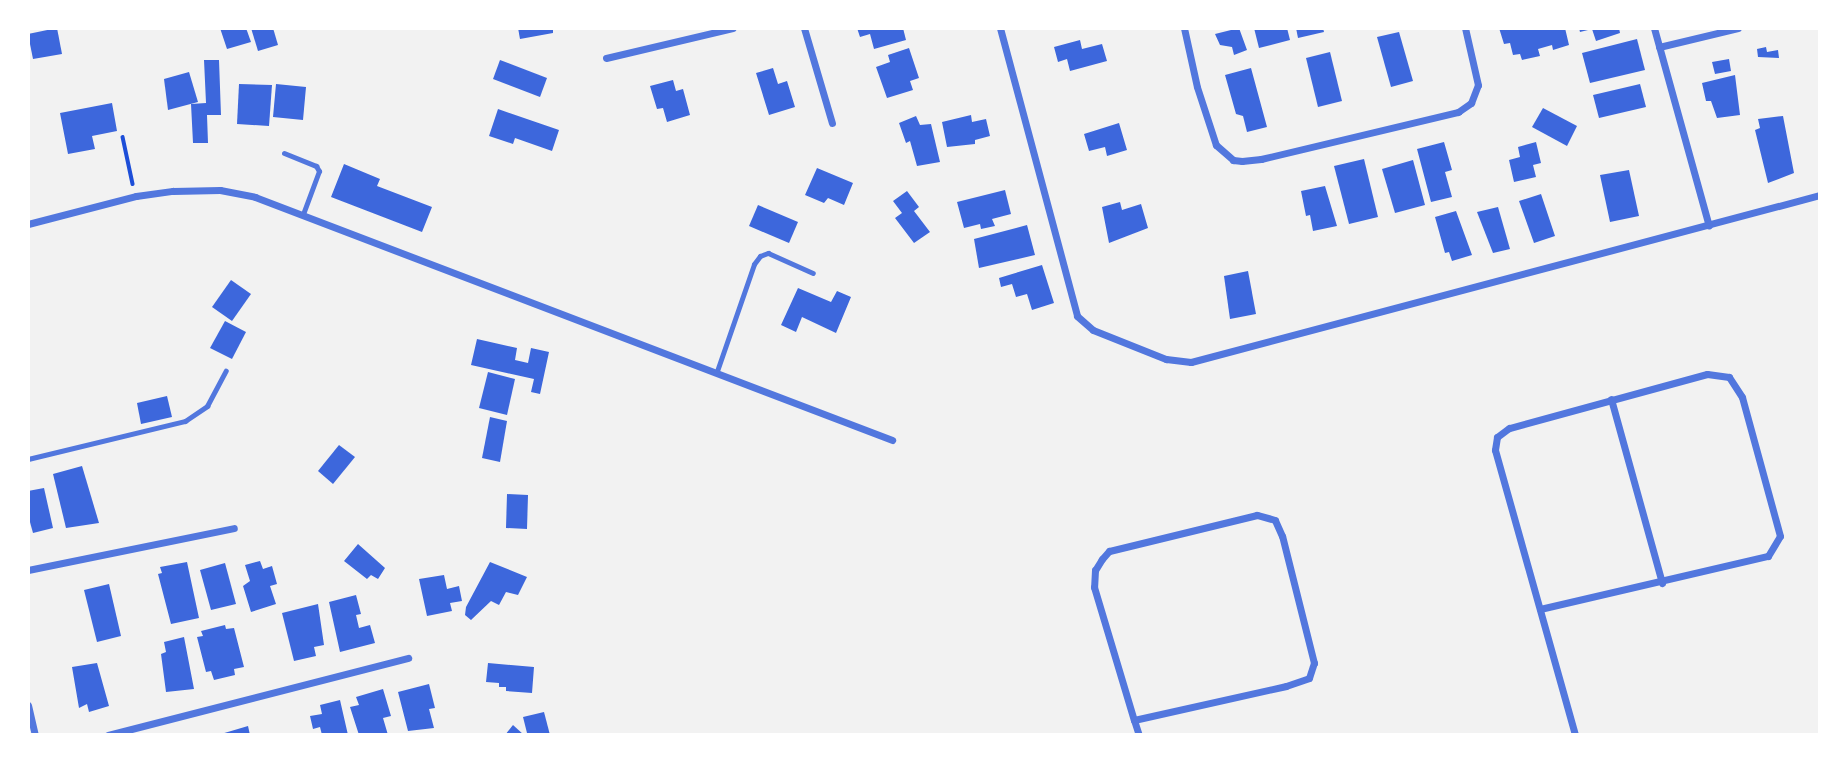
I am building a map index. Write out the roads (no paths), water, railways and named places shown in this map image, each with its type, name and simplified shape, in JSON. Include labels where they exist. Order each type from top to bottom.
[{"type":"street","points":[[606,58],[733,28]]},
{"type":"street","points":[[804,28],[832,123]]},
{"type":"street","points":[[1000,28],[1077,316],[1093,330],[1166,359],[1191,362],[1820,195]]},
{"type":"street","points":[[1184,28],[1197,87],[1216,145],[1233,160],[1242,161],[1261,159],[1458,112],[1471,103],[1478,85],[1465,28]]},
{"type":"street","points":[[1654,28],[1709,226]]},
{"type":"street","points":[[1659,47],[1738,28]]},
{"type":"street","points":[[28,223],[136,196],[220,190],[255,197],[892,440]]},
{"type":"street","points":[[1540,609],[1662,583],[1768,556],[1780,536],[1742,397],[1729,377],[1707,374],[1508,428],[1497,437],[1495,450],[1575,735]]},
{"type":"street","points":[[1611,399],[1662,583]]},
{"type":"street","points":[[1134,720],[1286,686],[1309,678],[1314,663],[1282,536],[1275,520],[1257,515],[1109,551],[1101,559],[1095,570],[1094,587],[1134,720],[1139,735]]},
{"type":"street","points":[[28,570],[234,527]]},
{"type":"street","points":[[108,735],[408,658]]},
{"type":"street","points":[[28,705],[35,735]]},
{"type":"lane","points":[[284,153],[316,166],[319,171],[303,214]]},
{"type":"lane","points":[[717,371],[754,264],[760,256],[768,253],[813,273]]},
{"type":"lane","points":[[28,459],[185,421],[207,406],[226,370]]}]
